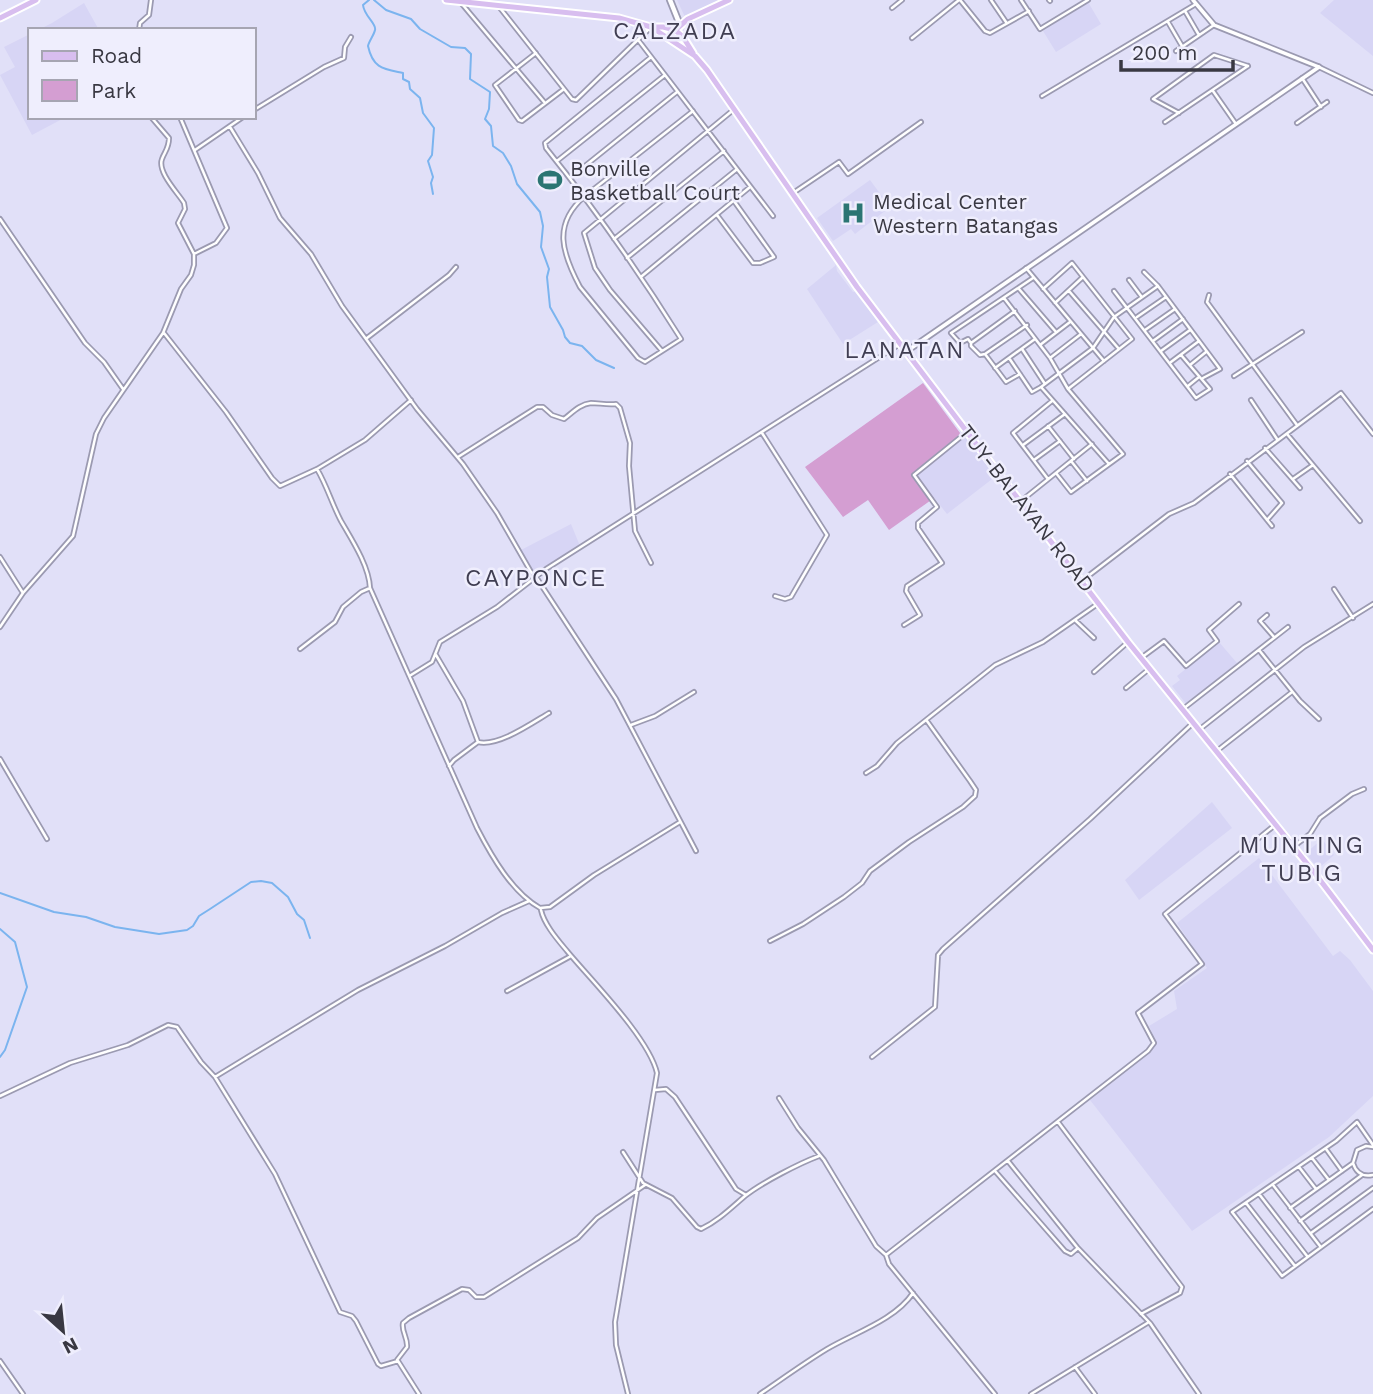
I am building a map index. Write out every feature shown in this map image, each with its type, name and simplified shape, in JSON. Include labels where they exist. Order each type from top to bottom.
[{"type":"main road","points":[[446,0],[619,18],[675,30]]},
{"type":"main road","points":[[670,0],[680,25]]},
{"type":"main road","points":[[670,37],[680,25],[729,0]]},
{"type":"main road","points":[[0,18],[32,1]]},
{"type":"main road","name":"TUY-BALAYAN ROAD","points":[[651,27],[670,37],[695,56]]},
{"type":"main road","name":"TUY-BALAYAN ROAD","points":[[675,30],[687,42],[857,287],[900,344],[1149,669],[1373,950]]},
{"type":"street","points":[[139,28],[139,23],[149,15],[151,0]]},
{"type":"street","points":[[892,8],[902,0]]},
{"type":"street","points":[[912,38],[960,0],[985,31],[990,33],[1029,11]]},
{"type":"street","points":[[991,0],[1006,22]]},
{"type":"street","points":[[1021,0],[1040,29],[1088,0]]},
{"type":"street","points":[[460,1],[545,103]]},
{"type":"street","points":[[1042,96],[1185,11],[1194,2],[1214,25],[1319,67],[1373,93]]},
{"type":"street","points":[[498,5],[576,100],[651,27]]},
{"type":"street","points":[[1185,11],[1199,35]]},
{"type":"street","points":[[1167,21],[1182,46]]},
{"type":"street","points":[[1176,51],[1214,25]]},
{"type":"street","points":[[256,109],[324,67],[344,58],[345,47],[351,37]]},
{"type":"street","points":[[638,40],[773,216]]},
{"type":"street","points":[[536,53],[495,85],[519,120],[522,121],[565,88]]},
{"type":"street","points":[[1165,122],[1179,113],[1213,91],[1248,66],[1214,55],[1153,99],[1179,113]]},
{"type":"street","points":[[651,57],[545,143],[546,148],[585,196],[601,217],[642,276],[681,339],[645,362],[638,358],[592,304],[573,273],[562,229],[572,207],[585,196],[693,111]]},
{"type":"street","points":[[907,351],[1319,67]]},
{"type":"street","points":[[556,161],[665,75]]},
{"type":"street","points":[[1302,78],[1321,107]]},
{"type":"street","points":[[1213,91],[1236,124]]},
{"type":"street","points":[[570,178],[678,92]]},
{"type":"street","points":[[1297,122],[1327,102]]},
{"type":"street","points":[[662,351],[610,290],[595,268],[584,233],[733,110]]},
{"type":"street","points":[[0,626],[23,593],[73,536],[92,443],[104,418],[163,332],[181,289],[191,275],[194,254],[178,223],[185,209],[184,203],[162,169],[161,161],[168,150],[169,138],[153,119]]},
{"type":"street","points":[[181,119],[226,228],[216,243],[194,254]]},
{"type":"street","points":[[195,150],[240,119]]},
{"type":"street","points":[[793,192],[839,162],[848,174],[921,122]]},
{"type":"street","points":[[230,127],[258,173],[279,218],[311,254],[342,306],[411,400],[458,457],[497,513],[531,572],[616,699],[696,851]]},
{"type":"street","points":[[614,239],[723,151]]},
{"type":"street","points":[[627,258],[737,169]]},
{"type":"street","points":[[642,276],[751,187]]},
{"type":"street","points":[[717,215],[753,263],[774,257],[734,201]]},
{"type":"street","points":[[0,219],[85,343],[104,362],[124,390]]},
{"type":"street","points":[[1043,289],[1072,263],[1132,339],[1068,389]]},
{"type":"street","points":[[367,338],[456,267]]},
{"type":"street","points":[[1026,268],[1104,361]]},
{"type":"street","points":[[1144,272],[1158,286],[1220,369],[1188,386]]},
{"type":"street","points":[[1055,303],[1083,277]]},
{"type":"street","points":[[1027,325],[981,355],[968,339],[957,342],[951,333],[1033,278]]},
{"type":"street","points":[[1129,280],[1141,296]]},
{"type":"street","points":[[1009,358],[1032,392],[1093,348],[1114,317],[1158,286]]},
{"type":"street","points":[[1018,289],[1056,332]]},
{"type":"street","points":[[1069,291],[1119,349]]},
{"type":"street","points":[[1114,291],[1196,398],[1210,388],[1181,355]]},
{"type":"street","points":[[1209,295],[1207,302],[1298,426]]},
{"type":"street","points":[[1136,318],[1166,297]]},
{"type":"street","points":[[1004,298],[1027,325],[1068,389],[1123,454],[1071,492],[1056,472]]},
{"type":"street","points":[[1145,330],[1175,309]]},
{"type":"street","points":[[971,343],[1015,311]]},
{"type":"street","points":[[1153,341],[1183,319]]},
{"type":"street","points":[[1040,345],[1070,322]]},
{"type":"street","points":[[1161,351],[1189,330]]},
{"type":"street","points":[[163,332],[226,412],[276,483],[283,486],[317,469],[372,435],[411,400]]},
{"type":"street","points":[[1234,376],[1302,332]]},
{"type":"street","points":[[1050,358],[1081,334]]},
{"type":"street","points":[[995,368],[1035,340]]},
{"type":"street","points":[[1170,363],[1199,341]]},
{"type":"street","points":[[410,676],[426,667],[436,655],[440,642],[497,607],[536,577],[900,344]]},
{"type":"street","points":[[1022,349],[1053,400],[1109,464]]},
{"type":"street","points":[[1189,365],[1206,352]]},
{"type":"street","points":[[985,354],[1006,382],[1020,374]]},
{"type":"street","points":[[1083,580],[1169,514],[1194,503],[1342,393],[1373,434]]},
{"type":"street","points":[[1048,479],[1013,433],[1053,400]]},
{"type":"street","points":[[1251,400],[1278,439]]},
{"type":"street","points":[[458,457],[537,407],[543,407],[552,415],[565,419],[574,410],[591,403],[606,406],[616,404],[620,408],[631,443],[629,466],[635,531],[651,563]]},
{"type":"street","points":[[1022,445],[1065,414]]},
{"type":"street","points":[[1048,426],[1087,481]]},
{"type":"street","points":[[904,625],[920,615],[906,592],[907,586],[942,564],[918,528],[918,523],[937,507],[914,475],[967,432]]},
{"type":"street","points":[[762,433],[827,535],[791,597],[785,599],[775,596]]},
{"type":"street","points":[[1286,434],[1360,521]]},
{"type":"street","points":[[1034,460],[1060,441]]},
{"type":"street","points":[[1021,501],[1092,444]]},
{"type":"street","points":[[1265,448],[1300,488]]},
{"type":"street","points":[[1247,461],[1282,503],[1267,520]]},
{"type":"street","points":[[1293,480],[1313,465]]},
{"type":"street","points":[[317,469],[354,541],[368,574],[370,588],[490,854],[529,901],[541,908],[550,907],[594,875],[680,822]]},
{"type":"street","points":[[1230,474],[1272,526]]},
{"type":"street","points":[[0,557],[23,593]]},
{"type":"street","points":[[300,649],[335,622],[343,607],[370,588]]},
{"type":"street","points":[[1334,589],[1353,618]]},
{"type":"street","points":[[866,774],[877,766],[890,749],[995,665],[1043,642],[1100,603]]},
{"type":"street","points":[[1141,658],[1164,641],[1186,666],[1217,640],[1209,630],[1239,604]]},
{"type":"street","points":[[1199,730],[1304,647],[1373,604]]},
{"type":"street","points":[[1267,615],[1260,621],[1274,637]]},
{"type":"street","points":[[1076,621],[1094,638]]},
{"type":"street","points":[[1182,709],[1288,626]]},
{"type":"street","points":[[1094,672],[1128,642]]},
{"type":"street","points":[[1258,649],[1292,692],[1319,719]]},
{"type":"street","points":[[436,655],[463,702],[478,742]]},
{"type":"street","points":[[1126,688],[1149,669]]},
{"type":"street","points":[[631,725],[679,703],[694,692]]},
{"type":"street","points":[[1216,752],[1292,692]]},
{"type":"street","points":[[449,766],[478,742],[484,743],[509,735],[549,713]]},
{"type":"street","points":[[770,941],[817,916],[845,897],[862,883],[870,871],[975,796],[976,790],[927,721]]},
{"type":"street","points":[[872,1057],[935,1007],[938,955],[943,949],[1090,819],[1193,723]]},
{"type":"street","points":[[0,759],[47,839]]},
{"type":"street","points":[[1293,847],[1310,834],[1317,821],[1352,794],[1364,789]]},
{"type":"street","points":[[886,1255],[1148,1051],[1154,1043],[1138,1013],[1202,964],[1165,914],[1275,825]]},
{"type":"street","points":[[215,1077],[358,990],[529,901]]},
{"type":"street","points":[[541,908],[545,921],[571,956],[635,1032],[651,1055],[657,1073],[615,1322],[616,1345],[628,1394]]},
{"type":"street","points":[[507,991],[571,956]]},
{"type":"street","points":[[0,1096],[70,1063],[128,1045],[171,1024],[177,1027],[215,1077],[275,1174],[340,1312],[352,1316],[356,1321],[381,1366],[398,1361],[407,1347],[407,1337],[402,1327],[409,1318],[462,1289],[469,1290],[476,1297],[484,1297],[578,1238],[597,1218],[645,1185]]},
{"type":"street","points":[[655,1090],[666,1088],[675,1097],[736,1189],[746,1195]]},
{"type":"street","points":[[779,1098],[829,1168],[876,1246],[886,1255],[889,1264],[995,1394]]},
{"type":"street","points":[[1058,1122],[1182,1287],[1180,1293],[1141,1314]]},
{"type":"street","points":[[1373,1146],[1357,1122],[1326,1149],[1232,1212],[1282,1276],[1373,1209]]},
{"type":"street","points":[[1290,1208],[1353,1163],[1357,1150],[1373,1146]]},
{"type":"street","points":[[1326,1149],[1342,1171]]},
{"type":"street","points":[[623,1152],[645,1185],[659,1189],[673,1198],[698,1228],[719,1218],[746,1195],[792,1168],[819,1156]]},
{"type":"street","points":[[1312,1158],[1329,1180]]},
{"type":"street","points":[[1008,1161],[1078,1248],[1149,1322],[1199,1394]]},
{"type":"street","points":[[1353,1163],[1362,1175]]},
{"type":"street","points":[[1299,1167],[1316,1189]]},
{"type":"street","points":[[995,1171],[1065,1251],[1071,1254],[1078,1248]]},
{"type":"street","points":[[1300,1221],[1362,1175],[1373,1174]]},
{"type":"street","points":[[1273,1185],[1320,1247]]},
{"type":"street","points":[[1310,1234],[1373,1188]]},
{"type":"street","points":[[1259,1194],[1307,1256]]},
{"type":"street","points":[[1246,1203],[1295,1266]]},
{"type":"street","points":[[1251,1248],[1256,1244]]},
{"type":"street","points":[[760,1394],[824,1350],[888,1316],[913,1293]]},
{"type":"street","points":[[1031,1394],[1149,1322]]},
{"type":"street","points":[[0,1361],[23,1394]]},
{"type":"street","points":[[398,1361],[419,1394]]},
{"type":"street","points":[[1075,1367],[1095,1394]]},
{"type":"shaded area","points":[[677,0],[719,0],[685,17]]},
{"type":"shaded area","points":[[1334,0],[1373,0],[1373,56],[1320,13]]},
{"type":"shaded area","points":[[1088,2],[1101,24],[1056,52],[1043,31]]},
{"type":"shaded area","points":[[84,3],[98,28],[42,28]]},
{"type":"shaded area","points":[[28,35],[28,119],[62,119],[32,135],[0,75],[15,67],[4,47]]},
{"type":"shaded area","name":"Medical Center Western Batangas","points":[[870,180],[890,207],[855,234],[851,229],[833,241],[817,218]]},
{"type":"shaded area","points":[[836,265],[837,271],[853,292],[856,291],[878,322],[843,344],[807,289]]},
{"type":"shaded area","points":[[966,435],[996,476],[947,514],[916,475]]},
{"type":"shaded area","points":[[571,524],[580,546],[535,574],[521,550]]},
{"type":"shaded area","points":[[1219,642],[1237,663],[1187,705],[1172,686],[1180,680],[1177,676]]},
{"type":"shaded area","points":[[1212,802],[1232,828],[1139,900],[1125,880]]},
{"type":"shaded area","points":[[1322,839],[1334,855],[1318,869],[1306,853]]},
{"type":"shaded area","points":[[1259,858],[1333,956],[1340,951],[1373,991],[1373,1096],[1329,1137],[1192,1231],[1090,1100],[1150,1053],[1156,1041],[1149,1026],[1177,1009],[1174,991],[1207,968],[1177,923]]},
{"type":"green space","points":[[923,383],[963,437],[916,475],[934,498],[889,530],[868,500],[843,517],[805,467]]},
{"type":"waterway","points":[[369,0],[363,5],[375,28],[368,46],[370,54],[380,67],[403,73],[403,79],[409,82],[410,89],[420,98],[423,113],[434,128],[432,155],[428,161],[433,177],[433,194]]},
{"type":"waterway","points":[[374,0],[386,10],[411,19],[420,29],[451,47],[465,48],[471,54],[470,79],[490,92],[489,109],[485,119],[491,126],[493,146],[503,153],[517,184],[540,212],[543,226],[541,247],[549,269],[547,277],[550,307],[570,343],[582,346],[596,360],[614,368]]},
{"type":"waterway","points":[[0,893],[54,912],[86,917],[115,927],[159,934],[187,930],[199,916],[251,882],[261,881],[272,883],[288,897],[297,914],[304,920],[310,938]]},
{"type":"waterway","points":[[0,929],[15,942],[27,987],[5,1050],[0,1057]]},
{"type":"place","name":"Bonville Basketball Court","points":[[550,180]]},
{"type":"place","name":"Medical Center Western Batangas","points":[[853,213]]},
{"type":"district","name":"CALZADA","points":[[675,31]]},
{"type":"district","name":"LANATAN","points":[[905,350]]},
{"type":"district","name":"CAYPONCE","points":[[536,578]]},
{"type":"district","name":"MUNTING TUBIG","points":[[1302,859]]}]
